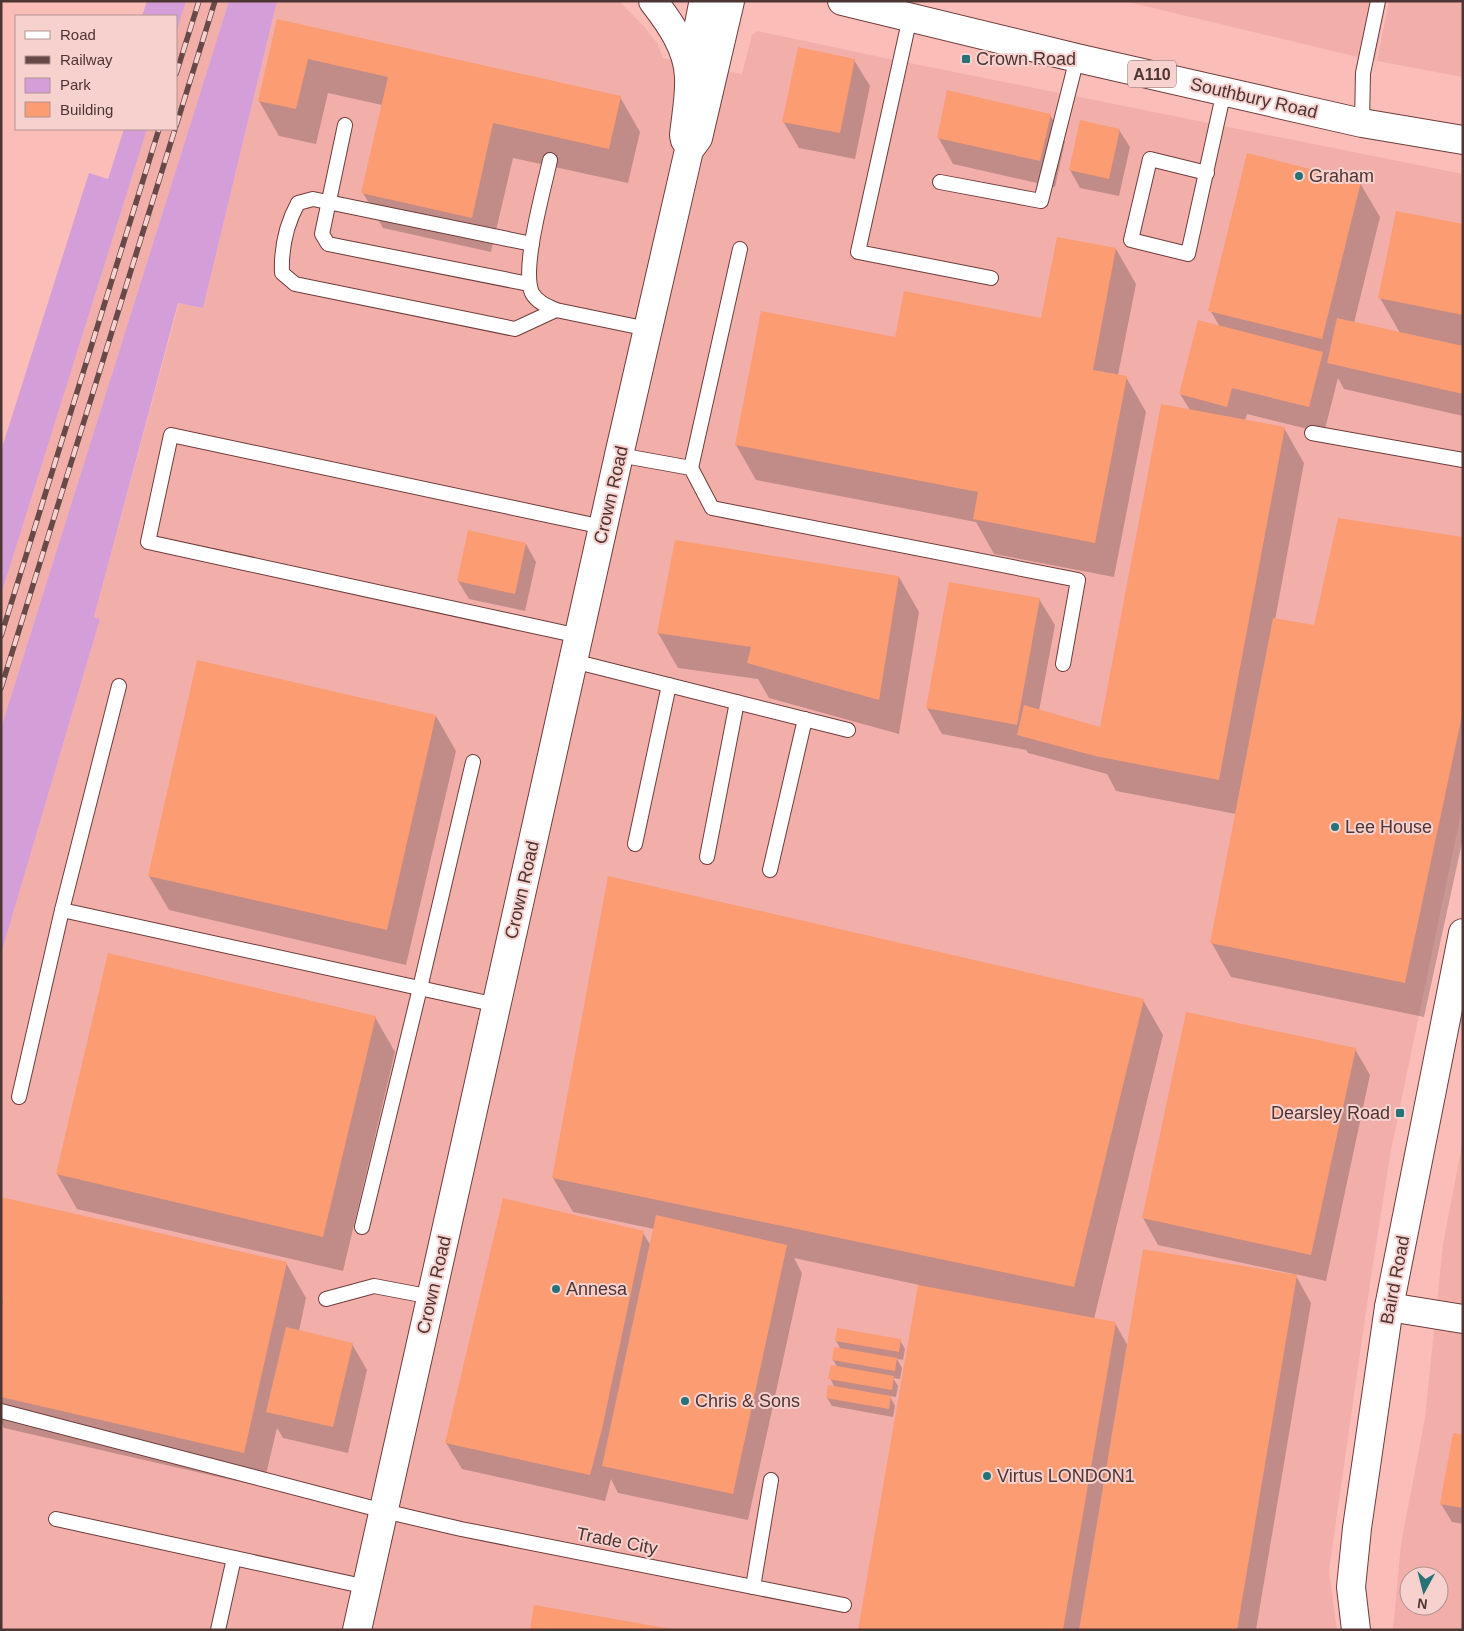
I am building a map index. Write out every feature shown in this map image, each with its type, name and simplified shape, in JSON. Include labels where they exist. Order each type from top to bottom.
[{"type":"street","name":"Crown Road","points":[[653,1],[670,23],[682,47],[689,76]]},
{"type":"street","name":"Crown Road","points":[[689,150],[684,135],[689,76],[705,1]]},
{"type":"street","name":"Crown Road","points":[[357,1630],[619,455],[689,150],[698,138],[730,1]]},
{"type":"street","name":"Southbury Road","points":[[842,1],[1224,92],[1362,122],[1463,140]]},
{"type":"street","name":"Baird Road","points":[[1356,1630],[1351,1587],[1357,1528],[1389,1307],[1463,932]]},
{"type":"street","points":[[1389,1307],[1463,1319]]},
{"type":"lane","points":[[1362,122],[1363,73],[1378,1]]},
{"type":"lane","points":[[910,17],[858,252],[992,278]]},
{"type":"lane","points":[[940,182],[1040,201],[1077,58]]},
{"type":"lane","points":[[1207,173],[1150,159],[1131,240],[1188,254],[1207,173],[1224,92]]},
{"type":"lane","points":[[345,126],[322,234],[328,244],[529,284]]},
{"type":"lane","points":[[550,160],[528,266],[529,284],[533,295],[543,305],[556,310],[648,329]]},
{"type":"lane","points":[[532,244],[313,199],[298,203],[290,218],[281,256],[282,273],[295,284],[515,329],[556,310]]},
{"type":"lane","points":[[740,249],[691,468],[712,508],[1078,580],[1063,664]]},
{"type":"lane","points":[[1312,433],[1463,460]]},
{"type":"lane","points":[[603,527],[171,435],[148,542],[576,648],[669,685],[848,730]]},
{"type":"lane","points":[[619,455],[691,468]]},
{"type":"lane","points":[[635,844],[669,685]]},
{"type":"lane","points":[[20,1097],[62,910],[119,686]]},
{"type":"lane","points":[[707,857],[737,702]]},
{"type":"lane","points":[[770,870],[806,719]]},
{"type":"lane","points":[[362,1227],[472,762]]},
{"type":"lane","points":[[62,910],[497,1006]]},
{"type":"lane","points":[[326,1299],[374,1286],[432,1297]]},
{"type":"lane","name":"Trade City","points":[[1,1411],[460,1529],[844,1605]]},
{"type":"lane","points":[[753,1586],[771,1480]]},
{"type":"lane","points":[[56,1519],[367,1586]]},
{"type":"lane","points":[[218,1630],[234,1558]]},
{"type":"shaded area","points":[[186,1],[229,1],[1,728],[1,595],[147,130],[178,130],[178,27]]},
{"type":"shaded area","points":[[277,1],[619,1],[642,24],[657,43],[663,58],[742,74],[752,35],[757,31],[1463,174],[1463,803],[1391,1150],[1372,1270],[1329,1571],[1337,1630],[1,1630],[1,954],[100,619],[94,617],[179,303],[203,308]]},
{"type":"shaded area","points":[[1124,1],[1387,1],[1375,61]]},
{"type":"shaded area","points":[[1389,1],[1463,1],[1463,77],[1377,61]]},
{"type":"shaded area","points":[[1463,1140],[1463,1630],[1393,1630],[1401,1544],[1425,1418],[1443,1244]]},
{"type":"green space","points":[[147,1],[186,1],[178,27],[178,15],[142,15]]},
{"type":"green space","points":[[229,1],[277,1],[203,308],[178,303],[94,617],[100,619],[1,954],[1,728]]},
{"type":"green space","points":[[124,130],[147,130],[1,595],[1,451],[89,173],[108,179]]},
{"type":"building","points":[[277,19],[621,96],[609,149],[493,123],[472,218],[361,193],[388,77],[308,59],[296,109],[258,101]]},
{"type":"building","points":[[798,47],[855,59],[840,133],[782,122]]},
{"type":"building","points":[[947,90],[1051,114],[1040,161],[937,138]]},
{"type":"building","points":[[1080,120],[1120,129],[1109,179],[1069,170]]},
{"type":"building","points":[[1247,153],[1361,182],[1322,339],[1208,311]]},
{"type":"building","points":[[1396,211],[1463,224],[1463,315],[1378,298]]},
{"type":"building","points":[[1057,237],[1116,248],[1093,370],[1127,376],[1095,543],[973,519],[978,492],[735,445],[761,311],[895,337],[904,291],[1041,318]]},
{"type":"building","points":[[1337,318],[1463,346],[1463,394],[1327,363]]},
{"type":"building","points":[[1198,320],[1323,352],[1309,407],[1232,388],[1227,407],[1179,394]]},
{"type":"building","points":[[1161,404],[1285,427],[1219,780],[1095,756],[1017,735],[1024,705],[1100,727]]},
{"type":"building","name":"Lee House","points":[[1338,518],[1463,537],[1463,711],[1405,983],[1210,943],[1273,618],[1314,625]]},
{"type":"building","points":[[468,530],[526,543],[515,594],[457,581]]},
{"type":"building","points":[[675,540],[899,576],[879,700],[747,663],[751,647],[657,633]]},
{"type":"building","points":[[949,582],[1040,598],[1017,725],[926,708]]},
{"type":"building","points":[[197,660],[436,715],[387,930],[148,876]]},
{"type":"building","points":[[608,876],[1144,999],[1074,1287],[552,1178]]},
{"type":"building","points":[[108,953],[376,1016],[323,1237],[56,1174]]},
{"type":"building","points":[[1186,1012],[1356,1048],[1311,1255],[1142,1218]]},
{"type":"building","points":[[1,1197],[287,1262],[244,1453],[1,1397],[1,1309],[3,1300],[1,1299]]},
{"type":"building","name":"Annesa","points":[[503,1198],[644,1231],[602,1429],[590,1475],[445,1443]]},
{"type":"building","name":"Chris & Sons","points":[[656,1215],[787,1245],[733,1494],[602,1466]]},
{"type":"building","points":[[1143,1249],[1297,1275],[1237,1630],[1079,1630]]},
{"type":"building","name":"Virtus LONDON1","points":[[918,1285],[1116,1322],[1063,1630],[858,1630]]},
{"type":"building","points":[[286,1327],[353,1343],[333,1427],[266,1412]]},
{"type":"building","points":[[837,1328],[901,1339],[899,1352],[835,1341]]},
{"type":"building","points":[[834,1347],[897,1358],[895,1371],[832,1360]]},
{"type":"building","points":[[831,1365],[894,1376],[892,1390],[828,1379]]},
{"type":"building","points":[[828,1385],[891,1396],[889,1409],[826,1398]]},
{"type":"building","points":[[1453,1433],[1463,1435],[1463,1508],[1440,1504]]},
{"type":"building","points":[[534,1605],[672,1629],[530,1630]]},
{"type":"railway","points":[[178,68],[199,1]]},
{"type":"railway","points":[[178,120],[215,1]]},
{"type":"railway","points":[[1,636],[159,130]]},
{"type":"railway","points":[[1,688],[175,130]]},
{"type":"place","name":"Crown Road","points":[[966,59]]},
{"type":"place","name":"Graham","points":[[1299,176]]},
{"type":"place","name":"Lee House","points":[[1335,827]]},
{"type":"place","name":"Dearsley Road","points":[[1400,1113]]},
{"type":"place","name":"Annesa","points":[[556,1289]]},
{"type":"place","name":"Chris & Sons","points":[[685,1401]]},
{"type":"place","name":"Virtus LONDON1","points":[[987,1476]]}]
